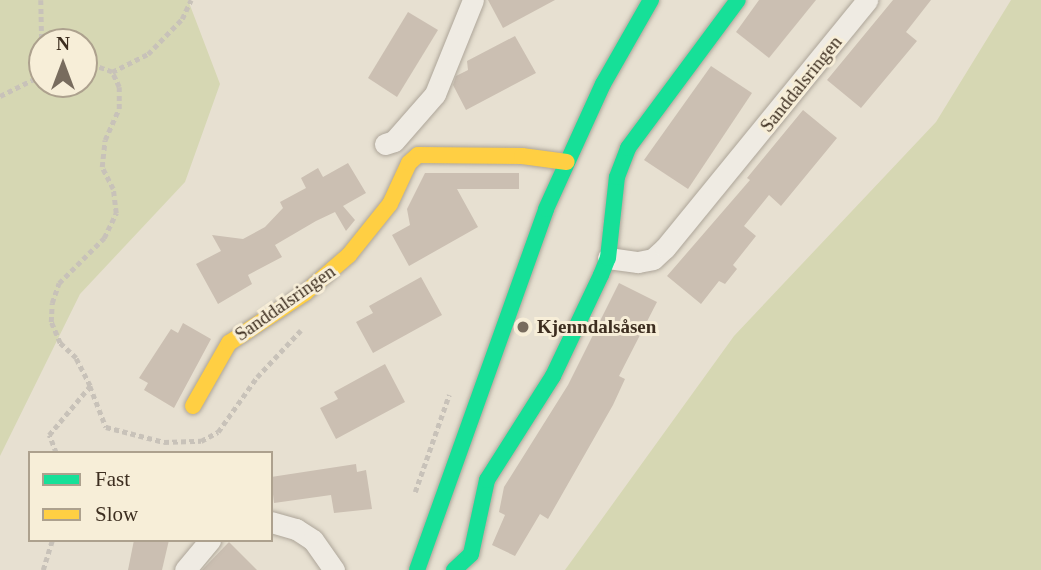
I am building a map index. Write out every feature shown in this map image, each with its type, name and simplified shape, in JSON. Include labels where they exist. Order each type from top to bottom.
[{"type":"street","points":[[385,144],[394,141],[435,94],[473,0]]},
{"type":"street","points":[[443,570],[418,567],[567,162],[603,84],[651,0]]},
{"type":"street","points":[[454,570],[471,554],[487,480],[553,376],[608,258],[613,198],[628,148],[738,0]]},
{"type":"street","name":"Sanddalsringen","points":[[608,258],[638,262],[653,258],[665,248],[867,0]]},
{"type":"street","name":"Sanddalsringen","points":[[192,406],[229,342],[305,293],[349,255],[390,204],[409,163],[418,155],[522,156],[567,162]]},
{"type":"street","points":[[273,523],[296,529],[313,540],[334,570]]},
{"type":"street","points":[[185,570],[208,542]]},
{"type":"path","points":[[41,0],[42,28]]},
{"type":"path","points":[[112,72],[148,54],[182,19],[191,0]]},
{"type":"path","points":[[98,67],[112,72],[119,86],[119,109],[105,140],[102,167],[113,188],[116,213],[104,238],[59,283],[52,303],[51,322],[60,343],[76,358],[106,427],[163,442],[201,441],[218,432],[257,377],[309,322]]},
{"type":"path","points":[[0,96],[28,82]]},
{"type":"path","points":[[55,451],[49,435],[90,386]]},
{"type":"path","points":[[43,570],[51,542]]},
{"type":"green space","points":[[0,0],[188,0],[220,84],[185,182],[80,294],[0,456]]},
{"type":"green space","points":[[1011,0],[1041,0],[1041,570],[565,570],[734,336],[936,122]]},
{"type":"building","points":[[488,0],[555,0],[503,28]]},
{"type":"building","points":[[759,0],[816,0],[769,58],[736,32]]},
{"type":"building","points":[[893,0],[931,0],[906,32],[917,41],[861,108],[827,80]]},
{"type":"building","points":[[408,12],[438,30],[397,97],[368,78]]},
{"type":"building","points":[[515,36],[536,73],[466,110],[453,85],[456,76],[468,70],[467,61]]},
{"type":"building","points":[[711,66],[752,93],[688,189],[644,160]]},
{"type":"building","points":[[803,110],[837,138],[781,206],[769,195],[744,226],[756,236],[733,265],[737,269],[725,284],[719,281],[701,304],[667,276],[750,180],[747,178]]},
{"type":"building","points":[[348,163],[366,193],[343,206],[355,220],[346,231],[335,212],[316,221],[275,245],[282,257],[248,275],[252,284],[218,304],[196,264],[221,251],[212,235],[243,239],[265,227],[283,208],[280,202],[306,188],[301,178],[318,168],[323,177]]},
{"type":"building","points":[[425,173],[519,173],[519,189],[457,189],[478,227],[409,266],[392,235],[410,225],[407,209]]},
{"type":"building","points":[[421,277],[442,315],[373,353],[356,322],[373,313],[369,306]]},
{"type":"building","points":[[619,283],[657,302],[619,376],[625,379],[613,405],[548,519],[540,514],[515,556],[492,545],[505,515],[499,512],[504,487],[568,385]]},
{"type":"building","points":[[183,323],[211,339],[174,408],[144,390],[148,383],[139,378],[171,329],[178,333]]},
{"type":"building","points":[[385,364],[405,402],[336,439],[320,408],[338,399],[334,392]]},
{"type":"building","points":[[356,464],[357,472],[366,470],[372,509],[334,513],[331,495],[274,503],[273,477]]},
{"type":"building","points":[[134,542],[169,542],[162,570],[128,570]]},
{"type":"building","points":[[229,542],[257,570],[202,570]]},
{"type":"traffic: fast","points":[[417,570],[546,209],[603,84],[651,0]]},
{"type":"traffic: fast","points":[[454,570],[471,554],[487,480],[553,376],[601,275],[608,258],[617,177],[628,148],[738,0]]},
{"type":"traffic: slow","points":[[193,406],[229,343],[305,293],[349,255],[390,204],[409,163],[418,155],[522,156],[567,162]]},
{"type":"place","name":"Kjenndalsåsen","points":[[523,327]]}]
